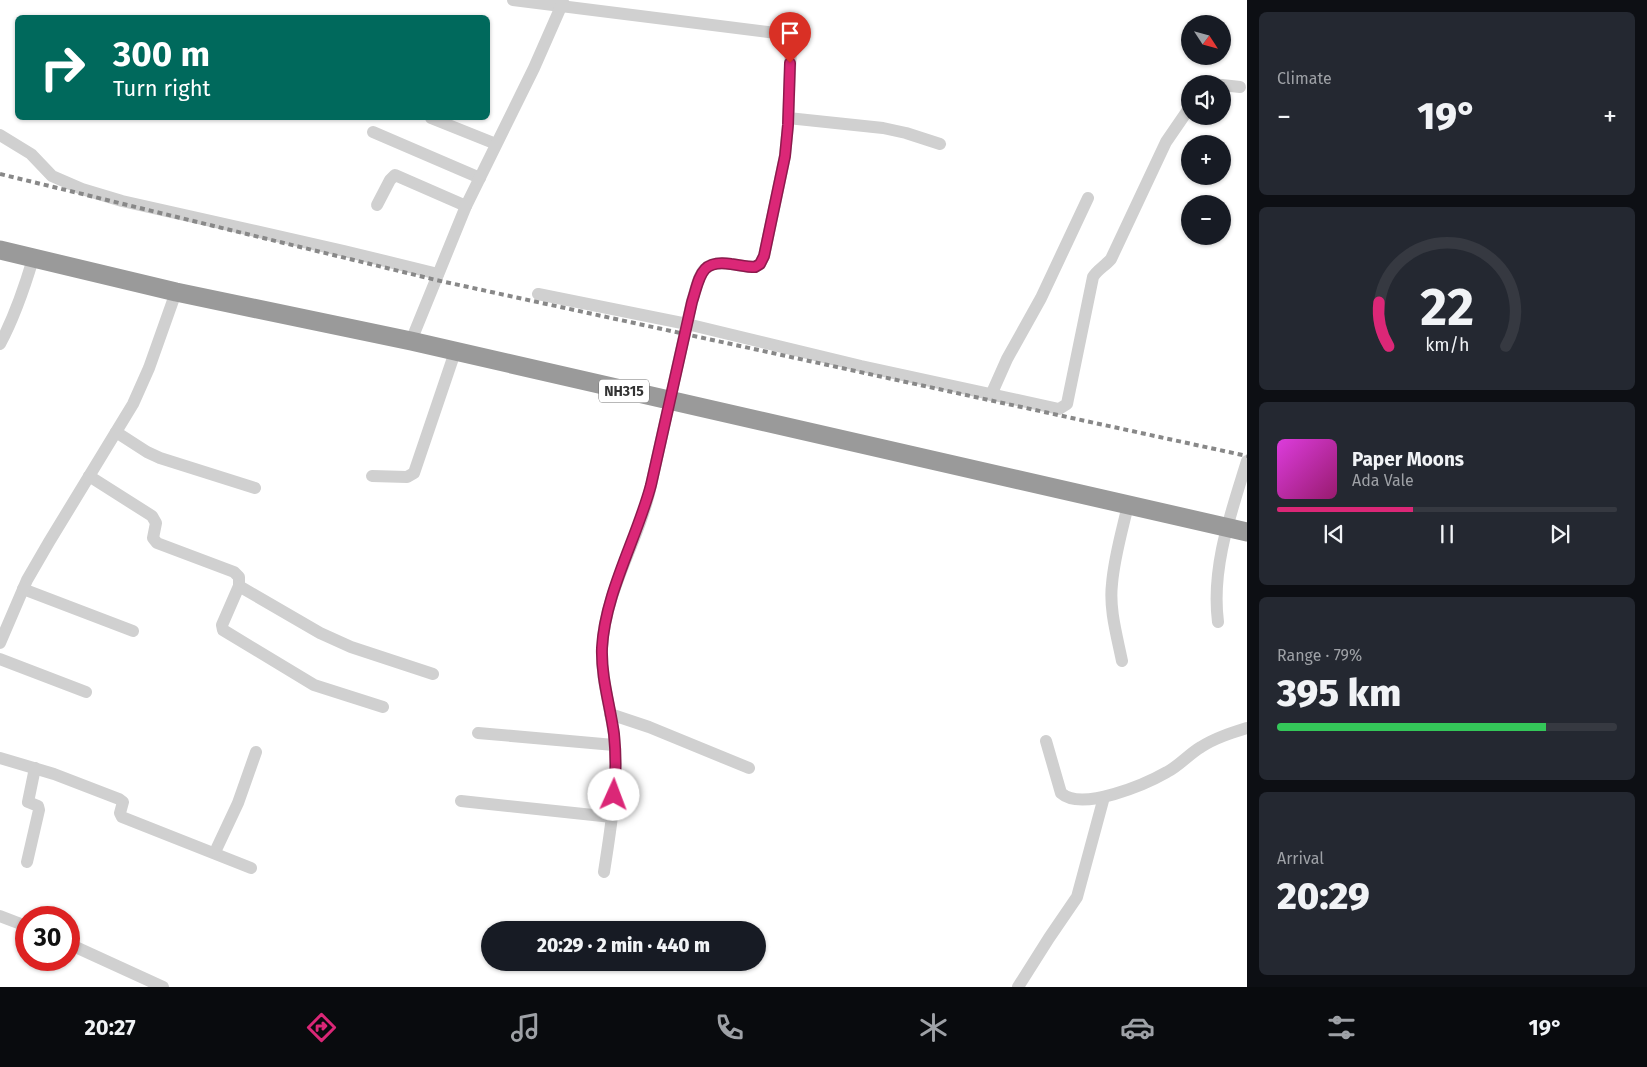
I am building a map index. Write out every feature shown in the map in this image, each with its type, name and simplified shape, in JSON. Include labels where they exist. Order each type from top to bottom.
[{"type":"highway","name":"NH315","points":[[0,250],[176,292],[411,341],[1247,532]]},
{"type":"street","points":[[513,0],[562,4],[782,35],[791,44],[785,156],[764,256],[760,264],[755,267],[718,262],[710,264],[704,269],[692,302],[643,514],[620,572],[604,624],[602,672],[610,714],[616,779],[604,872]]},
{"type":"street","points":[[411,341],[466,206],[534,68],[562,4]]},
{"type":"street","points":[[1231,86],[1240,87]]},
{"type":"street","points":[[788,118],[883,128],[940,144]]},
{"type":"street","points":[[436,120],[496,144]]},
{"type":"street","points":[[538,294],[687,324],[1058,409],[1066,404],[1093,277],[1111,259],[1166,142],[1181,120]]},
{"type":"street","points":[[373,132],[480,178]]},
{"type":"street","points":[[0,135],[31,154],[52,176],[82,189],[130,203],[344,250],[438,274]]},
{"type":"street","points":[[377,206],[390,180],[395,175],[466,206]]},
{"type":"street","points":[[991,395],[1007,358],[1048,283],[1088,198]]},
{"type":"street","points":[[0,344],[12,322],[33,259]]},
{"type":"street","points":[[0,644],[23,589],[48,542],[133,404],[149,368],[176,292]]},
{"type":"street","points":[[372,476],[408,477],[414,473],[455,352]]},
{"type":"street","points":[[116,432],[160,458],[255,488]]},
{"type":"street","points":[[1218,622],[1216,608],[1217,576],[1227,527],[1247,461]]},
{"type":"street","points":[[89,476],[152,516],[156,522],[153,538],[157,544],[234,572],[239,577],[239,586],[222,625],[225,632],[314,685],[383,707]]},
{"type":"street","points":[[1122,661],[1116,631],[1111,586],[1128,505]]},
{"type":"street","points":[[239,586],[320,633],[351,647],[432,674]]},
{"type":"street","points":[[23,589],[133,631]]},
{"type":"street","points":[[0,659],[86,692]]},
{"type":"street","points":[[610,714],[649,727],[749,768]]},
{"type":"street","points":[[1046,741],[1061,793],[1074,798],[1104,797],[1118,794],[1167,772],[1201,747],[1223,736],[1247,728]]},
{"type":"street","points":[[478,733],[614,745]]},
{"type":"street","points":[[215,852],[238,803],[256,752]]},
{"type":"street","points":[[0,758],[35,768],[119,799],[123,802],[120,813],[122,817],[215,852],[251,868]]},
{"type":"street","points":[[27,862],[39,810],[38,806],[28,802],[35,768]]},
{"type":"street","points":[[1018,987],[1078,897],[1104,797]]},
{"type":"street","points":[[461,801],[612,816]]},
{"type":"street","points":[[0,916],[15,922]]},
{"type":"street","points":[[80,949],[163,987]]},
{"type":"railway","points":[[0,174],[436,280],[1247,456]]},
{"type":"route","points":[[614,795],[616,779],[614,735],[602,672],[604,624],[620,572],[643,514],[651,485],[698,281],[704,269],[710,264],[718,262],[755,267],[760,264],[767,248],[785,156],[790,63]]}]
